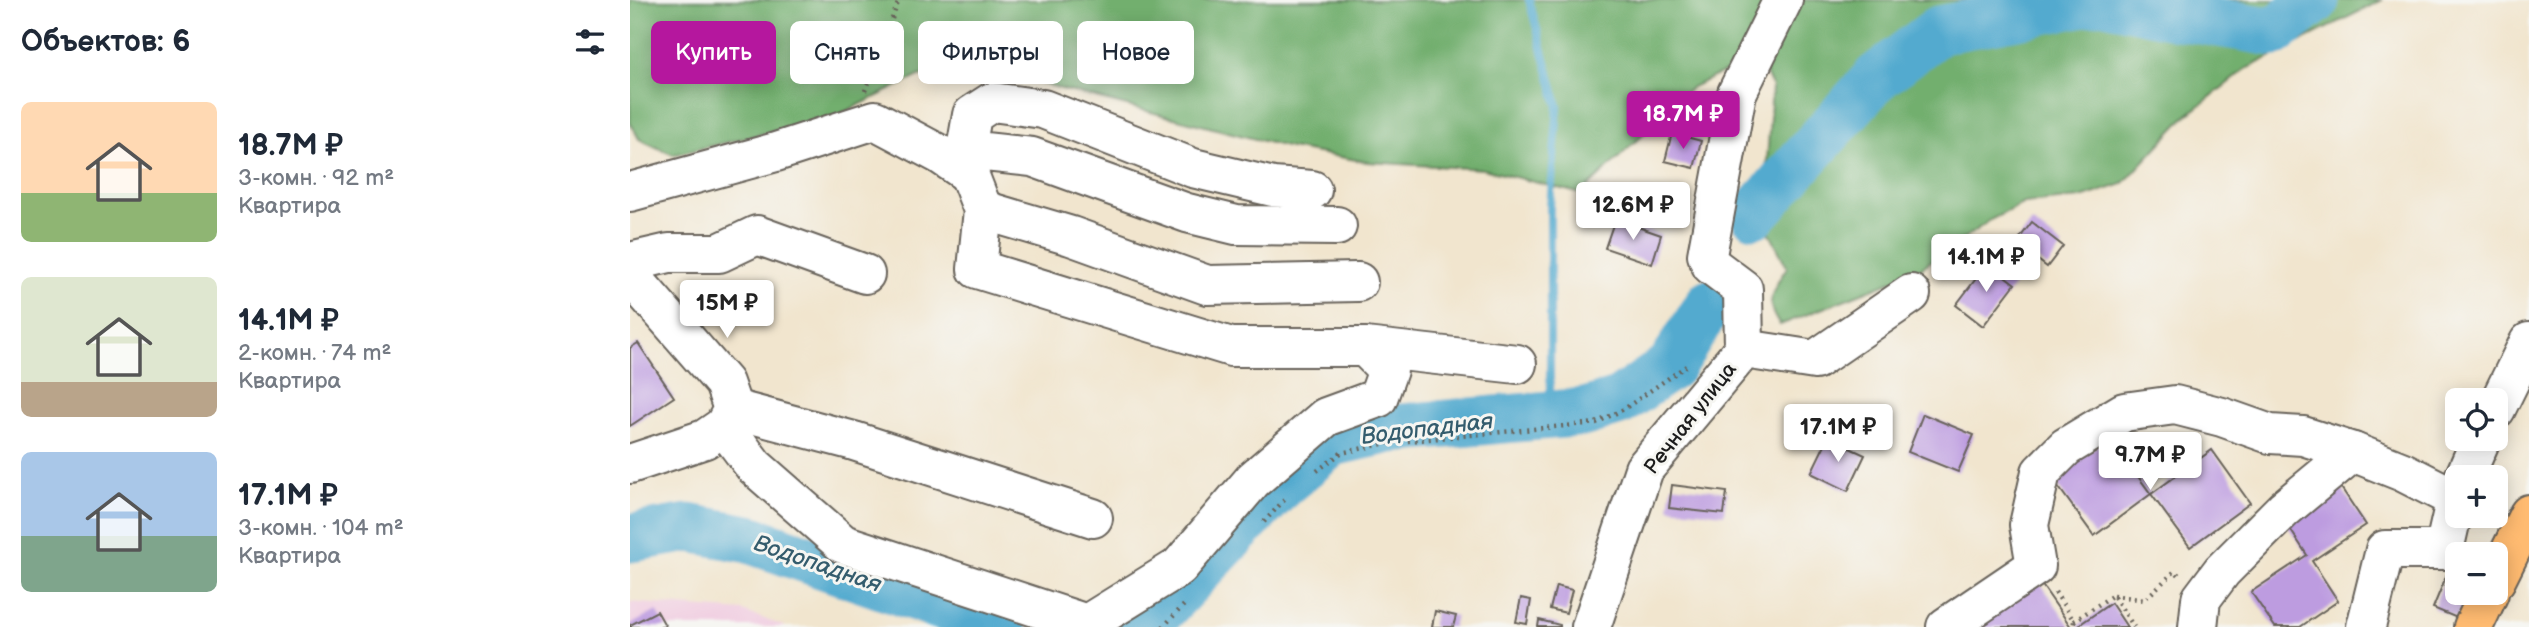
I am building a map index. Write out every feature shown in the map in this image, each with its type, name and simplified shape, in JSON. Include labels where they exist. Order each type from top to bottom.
[{"type":"main road","points":[[2508,556],[2529,514]]},
{"type":"main road","points":[[2473,627],[2483,605]]},
{"type":"street","points":[[1744,349],[1743,289],[1711,265],[1707,255],[1737,93],[1783,0]]},
{"type":"street","points":[[1312,190],[1273,187],[1193,168],[1043,109],[992,102],[972,115],[967,162],[983,210],[977,269],[1231,347],[1364,347],[1517,364]]},
{"type":"street","points":[[630,192],[716,169],[874,120],[941,155],[967,162],[1032,157],[1187,213],[1236,225],[1337,226]]},
{"type":"street","points":[[983,210],[1071,236],[1207,285],[1358,282]]},
{"type":"street","points":[[630,262],[669,253],[719,253],[757,235],[864,274]]},
{"type":"street","points":[[630,275],[724,383],[729,417],[754,466],[843,544],[1087,624],[1179,567],[1253,480],[1326,416],[1378,398],[1388,370],[1364,347]]},
{"type":"street","name":"Речная улица","points":[[1591,627],[1644,469],[1744,349],[1815,360],[1911,293]]},
{"type":"street","points":[[2506,388],[2529,342]]},
{"type":"street","points":[[1945,627],[2036,566],[2029,524],[2042,472],[2066,447],[2124,412],[2175,405],[2222,417],[2270,434],[2303,436],[2445,486]]},
{"type":"street","points":[[630,464],[705,439],[729,417]]},
{"type":"street","points":[[729,417],[854,440],[1093,518]]},
{"type":"street","points":[[2199,613],[2222,571],[2284,509],[2353,452]]},
{"type":"street","points":[[2366,627],[2385,550],[2444,550],[2449,528]]},
{"type":"path","points":[[848,129],[871,77],[899,0]]},
{"type":"path","points":[[1309,477],[1341,453],[1387,443],[1596,423],[1623,409],[1687,365]]},
{"type":"path","points":[[1261,526],[1289,495]]},
{"type":"path","points":[[2036,566],[2074,624],[2113,595],[2144,600],[2175,572],[2199,613]]},
{"type":"path","points":[[2113,595],[2134,627]]},
{"type":"path","points":[[1163,627],[1189,600]]},
{"type":"shaded area","points":[[630,602],[743,611],[786,627],[630,627]]},
{"type":"green space","points":[[630,0],[2382,0],[2246,69],[2185,117],[2123,184],[2081,198],[2024,203],[1992,219],[1915,272],[1780,325],[1771,303],[1774,289],[1787,267],[1763,220],[1772,87],[1764,69],[1744,63],[1692,87],[1581,194],[1483,169],[1367,162],[1290,148],[1042,84],[1063,84],[1063,21],[918,21],[918,76],[904,83],[904,21],[790,21],[790,84],[902,84],[834,117],[673,155],[639,139],[630,122]]},
{"type":"building","points":[[1672,133],[1701,141],[1694,168],[1665,161]]},
{"type":"building","points":[[1615,219],[1661,235],[1652,264],[1605,248]]},
{"type":"building","points":[[2032,222],[2063,246],[2047,267],[2016,243]]},
{"type":"building","points":[[1988,263],[2015,284],[1983,326],[1956,305]]},
{"type":"building","points":[[638,343],[674,397],[630,426],[630,348]]},
{"type":"building","points":[[1923,414],[1974,435],[1958,472],[1908,452]]},
{"type":"building","points":[[2109,437],[2151,494],[2094,536],[2052,478]]},
{"type":"building","points":[[1828,438],[1865,455],[1848,491],[1811,473]]},
{"type":"building","points":[[2212,450],[2250,503],[2190,547],[2151,494]]},
{"type":"building","points":[[1672,485],[1727,492],[1724,514],[1669,508]]},
{"type":"building","points":[[2340,486],[2366,525],[2312,561],[2338,601],[2300,627],[2275,627],[2251,592],[2307,555],[2286,523]]},
{"type":"building","points":[[2445,579],[2445,605],[2462,605],[2457,618],[2433,608]]},
{"type":"building","points":[[2039,581],[2071,627],[1967,627]]},
{"type":"building","points":[[1556,586],[1572,590],[1566,613],[1550,609]]},
{"type":"building","points":[[1521,598],[1531,600],[1527,624],[1516,622]]},
{"type":"building","points":[[2111,603],[2127,627],[2076,627]]},
{"type":"building","points":[[657,611],[666,627],[630,627],[630,625]]},
{"type":"building","points":[[1435,611],[1456,616],[1453,627],[1432,627]]},
{"type":"building","points":[[1539,620],[1560,625],[1560,627],[1538,627]]},
{"type":"waterway","points":[[1529,0],[1558,106],[1550,206],[1550,416]]},
{"type":"waterway","name":"Водопадная","points":[[1754,214],[1877,77],[1939,30],[2095,0]]},
{"type":"waterway","name":"Водопадная","points":[[2106,0],[2178,16],[2274,32],[2315,0]]},
{"type":"waterway","name":"Водопадная","points":[[1129,627],[1164,607],[1281,485],[1332,442],[1390,429],[1585,412],[1620,401],[1671,366],[1710,303]]},
{"type":"waterway","name":"Водопадная","points":[[630,538],[689,528],[749,539],[1002,627]]}]
